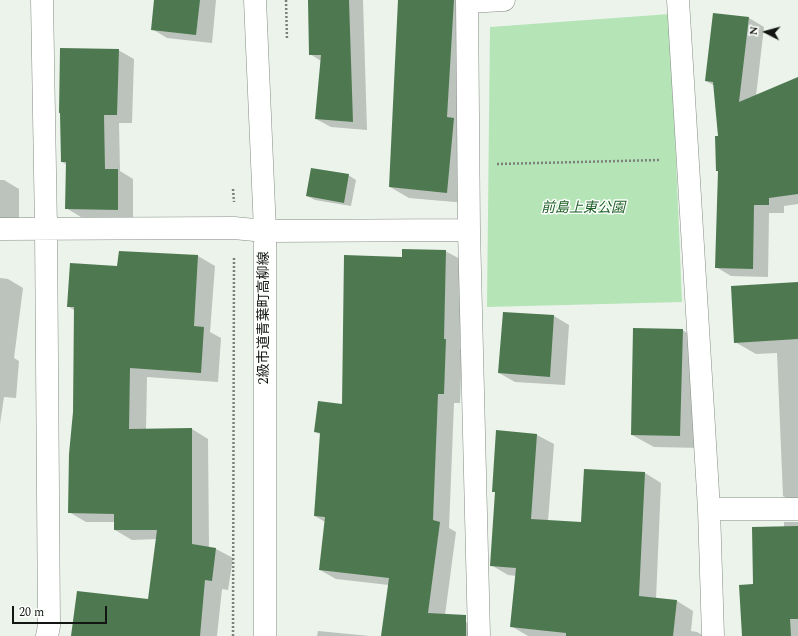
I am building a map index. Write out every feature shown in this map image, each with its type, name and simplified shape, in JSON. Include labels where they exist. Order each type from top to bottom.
[{"type":"street","points":[[42,0],[46,228],[49,618],[47,636]]},
{"type":"street","name":"2級市道青葉町高柳線","points":[[255,0],[266,231],[265,636]]},
{"type":"street","points":[[480,636],[469,230],[467,1],[504,0]]},
{"type":"street","points":[[678,0],[709,509],[713,636]]},
{"type":"street","points":[[0,229],[234,228],[266,231],[469,230]]},
{"type":"street","points":[[709,509],[798,508]]},
{"type":"path","points":[[468,165],[687,159]]},
{"type":"path","points":[[233,636],[234,228]]},
{"type":"green space","name":"前島上東公園","points":[[670,14],[682,302],[487,307],[490,27]]},
{"type":"building","points":[[154,0],[200,0],[196,35],[151,30]]},
{"type":"building","points":[[308,0],[349,0],[353,122],[315,119],[321,55],[309,55]]},
{"type":"building","points":[[398,0],[454,0],[447,117],[454,118],[447,193],[389,187]]},
{"type":"building","points":[[713,13],[749,17],[739,102],[798,77],[798,194],[769,198],[769,205],[754,205],[753,269],[715,268],[718,171],[716,171],[715,136],[718,136],[713,82],[705,81]]},
{"type":"building","points":[[60,48],[119,49],[117,115],[104,115],[105,169],[118,169],[118,210],[65,209],[66,162],[61,162],[59,113]]},
{"type":"building","points":[[311,168],[349,174],[344,203],[306,196]]},
{"type":"building","points":[[402,249],[446,250],[444,339],[446,339],[444,394],[438,394],[433,520],[440,522],[428,613],[466,615],[466,636],[381,636],[389,578],[319,570],[325,517],[314,516],[320,433],[314,432],[318,401],[342,404],[344,255],[402,257]]},
{"type":"building","points":[[119,251],[198,255],[194,326],[204,327],[201,373],[130,368],[129,429],[192,428],[192,544],[216,548],[212,581],[205,580],[200,636],[71,636],[77,591],[148,599],[157,530],[114,530],[114,514],[68,513],[69,454],[73,412],[74,307],[67,307],[70,263],[117,266]]},
{"type":"building","points":[[798,282],[798,339],[734,343],[731,286]]},
{"type":"building","points":[[503,312],[554,315],[550,377],[498,373]]},
{"type":"building","points":[[633,328],[683,329],[680,436],[631,435]]},
{"type":"building","points":[[496,430],[537,434],[531,519],[581,522],[584,469],[645,472],[639,596],[677,600],[673,636],[566,636],[566,633],[510,627],[516,568],[490,566],[495,492],[492,492]]},
{"type":"building","points":[[798,526],[798,619],[790,619],[791,636],[742,636],[739,585],[753,584],[752,527]]}]
